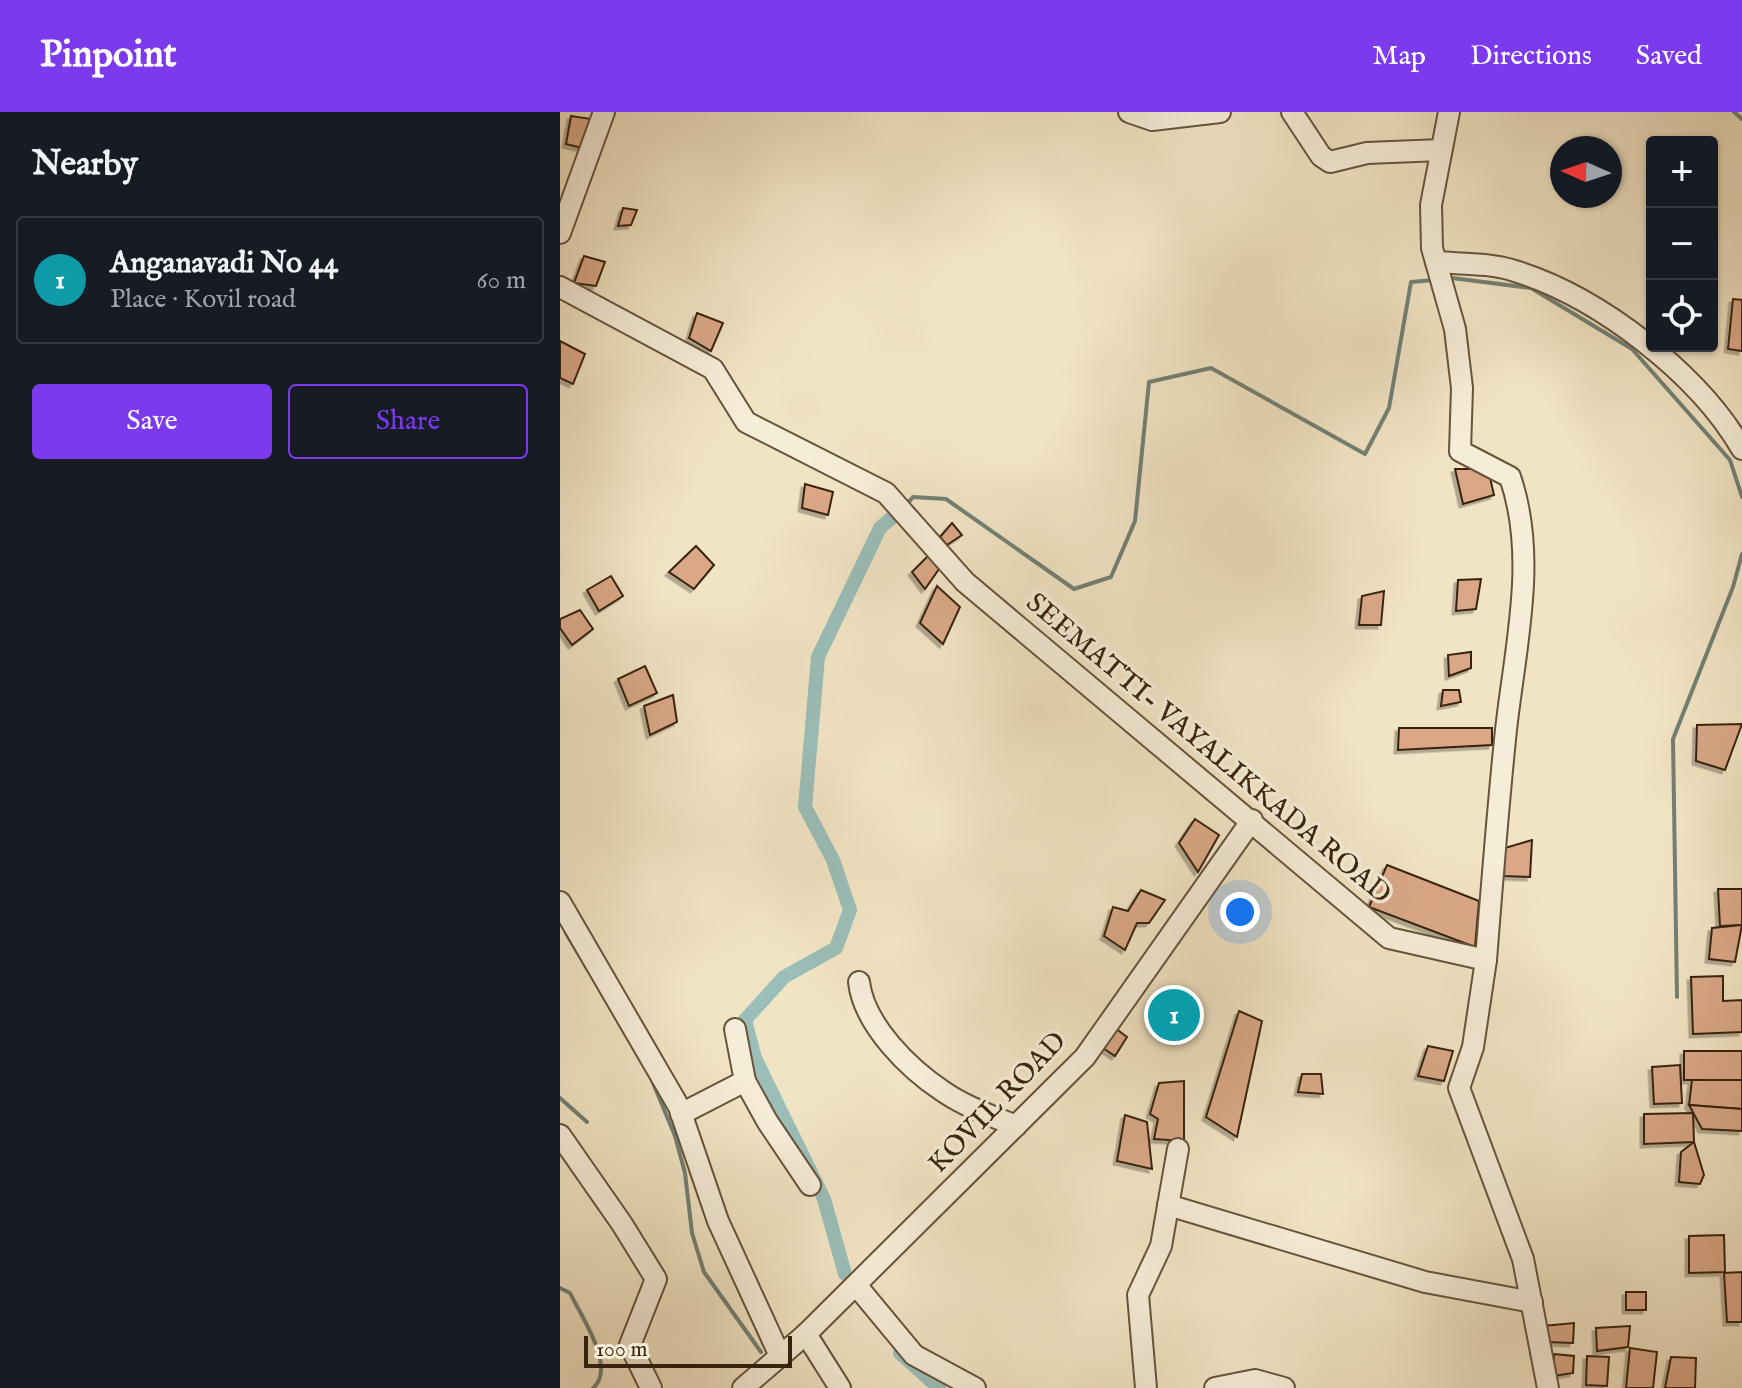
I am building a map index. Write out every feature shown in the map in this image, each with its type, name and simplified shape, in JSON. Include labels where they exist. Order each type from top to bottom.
[{"type":"street","points":[[560,233],[604,112]]},
{"type":"street","points":[[1129,112],[1152,120],[1220,112]]},
{"type":"street","points":[[1292,112],[1321,156],[1330,162],[1367,153],[1441,150]]},
{"type":"street","points":[[1449,112],[1431,205],[1436,262],[1455,329],[1462,388],[1460,451],[1510,477],[1520,506],[1522,600],[1506,730],[1486,960],[1473,1047],[1459,1088],[1523,1259],[1548,1388]]},
{"type":"street","points":[[1436,262],[1512,270],[1556,286],[1628,331],[1683,374],[1742,449]]},
{"type":"street","name":"SEEMATTI- VAYALIKKADA ROAD","points":[[560,287],[713,369],[746,422],[886,493],[965,582],[1389,938],[1486,960]]},
{"type":"street","name":"KOVIL ROAD","points":[[743,1388],[806,1334],[1085,1057],[1252,820]]},
{"type":"street","points":[[560,902],[681,1114],[718,1221],[780,1356]]},
{"type":"street","points":[[859,982],[866,1010],[914,1067],[944,1092],[1016,1126]]},
{"type":"street","points":[[735,1029],[745,1081],[767,1121],[810,1185]]},
{"type":"street","points":[[681,1114],[745,1081]]},
{"type":"street","points":[[560,1135],[656,1279],[630,1345],[651,1388]]},
{"type":"street","points":[[1146,1388],[1138,1295],[1140,1284],[1158,1257],[1178,1149]]},
{"type":"street","points":[[1168,1205],[1425,1282],[1532,1302]]},
{"type":"street","points":[[856,1285],[914,1355],[975,1388]]},
{"type":"street","points":[[806,1334],[840,1388]]},
{"type":"street","points":[[1215,1388],[1255,1380],[1284,1388]]},
{"type":"building","points":[[571,116],[591,119],[582,148],[566,144]]},
{"type":"building","points":[[623,208],[637,210],[631,225],[618,226]]},
{"type":"building","points":[[584,256],[605,262],[596,286],[574,283]]},
{"type":"building","points":[[1733,299],[1742,300],[1742,351],[1728,349]]},
{"type":"building","points":[[697,313],[723,323],[711,351],[689,338]]},
{"type":"building","points":[[560,341],[585,354],[573,384],[560,378]]},
{"type":"building","points":[[1455,469],[1488,469],[1494,495],[1463,504]]},
{"type":"building","points":[[805,484],[833,492],[828,515],[802,508]]},
{"type":"building","points":[[952,523],[962,535],[947,545],[940,537]]},
{"type":"building","points":[[696,546],[714,565],[694,589],[669,572]]},
{"type":"building","points":[[928,556],[939,569],[925,589],[912,572]]},
{"type":"building","points":[[611,576],[623,596],[599,611],[587,590]]},
{"type":"building","points":[[1481,579],[1476,609],[1456,611],[1458,580]]},
{"type":"building","points":[[937,586],[960,607],[943,644],[920,623]]},
{"type":"building","points":[[1384,591],[1381,625],[1359,625],[1362,596]]},
{"type":"building","points":[[580,610],[593,629],[572,645],[560,628],[560,619]]},
{"type":"building","points":[[1471,652],[1471,668],[1449,676],[1448,655]]},
{"type":"building","points":[[645,666],[657,693],[629,706],[618,679]]},
{"type":"building","points":[[1443,690],[1459,690],[1461,702],[1441,706]]},
{"type":"building","points":[[673,695],[677,722],[650,735],[644,706]]},
{"type":"building","points":[[1742,724],[1725,770],[1696,761],[1697,725]]},
{"type":"building","points":[[1399,728],[1492,728],[1492,745],[1398,750]]},
{"type":"building","points":[[1195,819],[1219,835],[1198,872],[1179,843]]},
{"type":"building","points":[[1532,840],[1530,877],[1504,876],[1505,848]]},
{"type":"building","points":[[1387,865],[1479,901],[1475,947],[1369,907]]},
{"type":"building","points":[[1718,889],[1742,889],[1742,925],[1720,926]]},
{"type":"building","points":[[1141,890],[1165,900],[1149,923],[1137,923],[1125,950],[1104,936],[1113,907],[1128,911]]},
{"type":"building","points":[[1742,925],[1735,962],[1709,959],[1712,928]]},
{"type":"building","points":[[1723,976],[1723,1001],[1742,1000],[1742,1032],[1693,1034],[1691,977]]},
{"type":"building","points":[[1168,1004],[1185,1012],[1180,1026],[1162,1019]]},
{"type":"building","points":[[1239,1011],[1262,1021],[1237,1137],[1206,1117]]},
{"type":"building","points":[[1111,1025],[1127,1037],[1115,1056],[1100,1046]]},
{"type":"building","points":[[1428,1046],[1453,1051],[1444,1081],[1418,1076]]},
{"type":"building","points":[[1684,1051],[1742,1051],[1742,1080],[1684,1080]]},
{"type":"building","points":[[1680,1065],[1682,1103],[1654,1104],[1652,1067]]},
{"type":"building","points":[[1302,1074],[1321,1074],[1323,1094],[1298,1092]]},
{"type":"building","points":[[1692,1080],[1742,1080],[1742,1109],[1689,1105]]},
{"type":"building","points":[[1184,1081],[1184,1141],[1154,1139],[1158,1119],[1150,1114],[1159,1083]]},
{"type":"building","points":[[1689,1105],[1742,1109],[1742,1131],[1702,1129]]},
{"type":"building","points":[[1693,1113],[1694,1142],[1644,1144],[1644,1114]]},
{"type":"building","points":[[1125,1115],[1147,1122],[1152,1169],[1117,1161]]},
{"type":"building","points":[[1694,1142],[1704,1175],[1700,1184],[1679,1182],[1681,1152]]},
{"type":"building","points":[[1724,1235],[1725,1272],[1689,1273],[1689,1236]]},
{"type":"building","points":[[1742,1272],[1742,1322],[1727,1322],[1724,1273]]},
{"type":"building","points":[[1626,1292],[1646,1292],[1646,1310],[1626,1310]]},
{"type":"building","points":[[1574,1323],[1573,1343],[1547,1342],[1543,1326]]},
{"type":"building","points":[[1630,1326],[1628,1347],[1597,1351],[1596,1328]]},
{"type":"building","points":[[1630,1348],[1657,1352],[1653,1388],[1626,1388]]},
{"type":"building","points":[[1554,1354],[1574,1356],[1573,1373],[1553,1376]]},
{"type":"building","points":[[1587,1356],[1609,1357],[1607,1386],[1586,1385]]},
{"type":"building","points":[[1671,1357],[1696,1358],[1695,1388],[1665,1388]]},
{"type":"waterway","points":[[1734,112],[1742,119]]},
{"type":"waterway","points":[[1452,278],[1531,288],[1632,349],[1730,460],[1742,497]]},
{"type":"waterway","points":[[907,504],[913,497],[946,499],[1074,589],[1111,577],[1135,521],[1149,382],[1211,368],[1365,454],[1389,408],[1411,282],[1434,280]]},
{"type":"waterway","points":[[845,1274],[824,1199],[755,1058],[745,1020],[784,977],[836,948],[850,910],[833,860],[805,807],[818,657],[880,528],[895,515]]},
{"type":"waterway","points":[[1677,997],[1673,739],[1733,587],[1742,554]]},
{"type":"waterway","points":[[566,933],[588,970]]},
{"type":"waterway","points":[[651,1078],[675,1136],[685,1173],[692,1233],[704,1272],[761,1352]]},
{"type":"waterway","points":[[560,1098],[587,1122]]},
{"type":"waterway","points":[[560,1288],[570,1293],[595,1342],[601,1368],[593,1388]]},
{"type":"waterway","points":[[900,1353],[939,1388]]},
{"type":"place","name":"Anganavadi No 44","points":[[1174,1015]]}]
